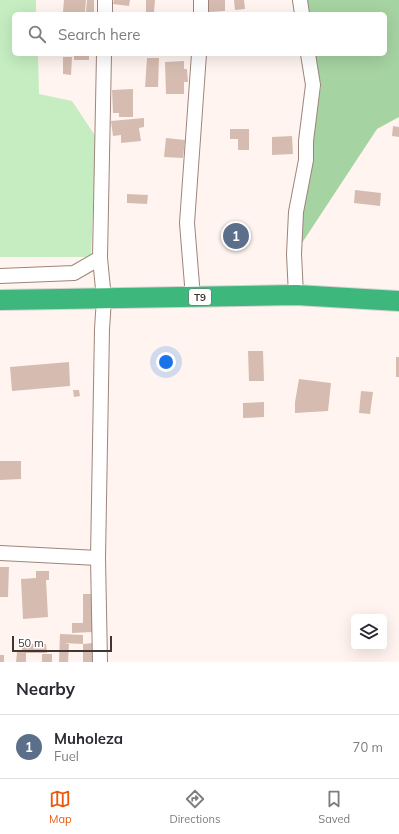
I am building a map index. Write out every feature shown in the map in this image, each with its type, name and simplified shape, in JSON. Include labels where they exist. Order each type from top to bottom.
[{"type":"highway","name":"T9","points":[[0,300],[296,295],[399,301]]},
{"type":"street","points":[[105,0],[105,12]]},
{"type":"street","points":[[201,0],[201,12]]},
{"type":"street","points":[[300,0],[302,12]]},
{"type":"street","points":[[100,662],[98,558],[102,329],[104,299],[100,258],[104,56]]},
{"type":"street","points":[[193,297],[187,223],[199,56]]},
{"type":"street","points":[[296,295],[294,254],[296,212],[306,160],[306,141],[313,86],[308,56]]},
{"type":"street","points":[[0,276],[74,273],[100,258]]},
{"type":"street","points":[[0,553],[98,558]]},
{"type":"green space","points":[[0,0],[36,0],[36,12],[12,12],[12,56],[38,56],[39,94],[72,101],[96,137],[91,257],[0,257]]},
{"type":"green space","points":[[307,0],[399,0],[399,117],[377,129],[298,249],[300,223],[313,156],[313,136],[321,86],[315,56],[387,56],[387,12],[309,12]]},
{"type":"building","points":[[64,0],[86,0],[85,12],[63,12]]},
{"type":"building","points":[[87,0],[94,0],[94,12],[86,12]]},
{"type":"building","points":[[114,0],[130,0],[129,6],[113,4]]},
{"type":"building","points":[[146,0],[155,0],[154,12],[146,12]]},
{"type":"building","points":[[207,0],[225,0],[225,11],[208,12]]},
{"type":"building","points":[[234,0],[244,0],[245,9],[235,10]]},
{"type":"building","points":[[74,56],[89,56],[89,60],[74,60]]},
{"type":"building","points":[[63,57],[72,57],[71,75],[63,74]]},
{"type":"building","points":[[147,58],[159,58],[158,87],[145,87]]},
{"type":"building","points":[[184,61],[184,69],[187,69],[188,82],[184,82],[184,94],[166,94],[165,62]]},
{"type":"building","points":[[133,89],[133,117],[119,117],[119,113],[113,113],[112,90]]},
{"type":"building","points":[[144,118],[144,127],[139,128],[141,141],[121,143],[121,135],[113,136],[111,121]]},
{"type":"building","points":[[393,126],[399,127],[399,137],[392,136]]},
{"type":"building","points":[[230,129],[249,129],[249,150],[238,150],[238,139],[230,139]]},
{"type":"building","points":[[292,136],[293,154],[272,155],[272,137]]},
{"type":"building","points":[[166,138],[185,140],[183,158],[164,157]]},
{"type":"building","points":[[355,190],[381,193],[380,206],[354,203]]},
{"type":"building","points":[[127,194],[148,195],[147,204],[127,203]]},
{"type":"building","points":[[248,351],[263,351],[264,381],[249,381]]},
{"type":"building","points":[[396,357],[399,357],[399,377],[396,377]]},
{"type":"building","points":[[69,362],[70,386],[12,391],[10,367]]},
{"type":"building","points":[[299,379],[331,383],[328,411],[295,413],[295,402]]},
{"type":"building","points":[[73,390],[79,390],[80,396],[74,397]]},
{"type":"building","points":[[361,391],[373,392],[370,414],[359,413]]},
{"type":"building","points":[[264,402],[264,417],[243,418],[243,403]]},
{"type":"building","points":[[0,461],[21,461],[21,479],[0,480]]},
{"type":"building","points":[[0,567],[9,567],[8,597],[0,597]]},
{"type":"building","points":[[36,571],[49,571],[49,580],[46,580],[48,617],[23,619],[21,579],[36,578]]},
{"type":"building","points":[[83,594],[92,594],[92,632],[72,633],[72,623],[83,623]]},
{"type":"building","points":[[60,634],[83,635],[83,644],[64,643],[69,644],[68,662],[59,662]]},
{"type":"building","points":[[93,643],[93,662],[83,662],[83,644]]},
{"type":"building","points":[[22,644],[46,644],[47,653],[26,653],[26,662],[16,662],[17,652],[22,652]]},
{"type":"building","points":[[42,654],[52,654],[52,662],[42,662]]},
{"type":"building","points":[[0,655],[4,655],[4,662],[0,662]]},
{"type":"place","name":"Muholeza","points":[[236,236]]}]
